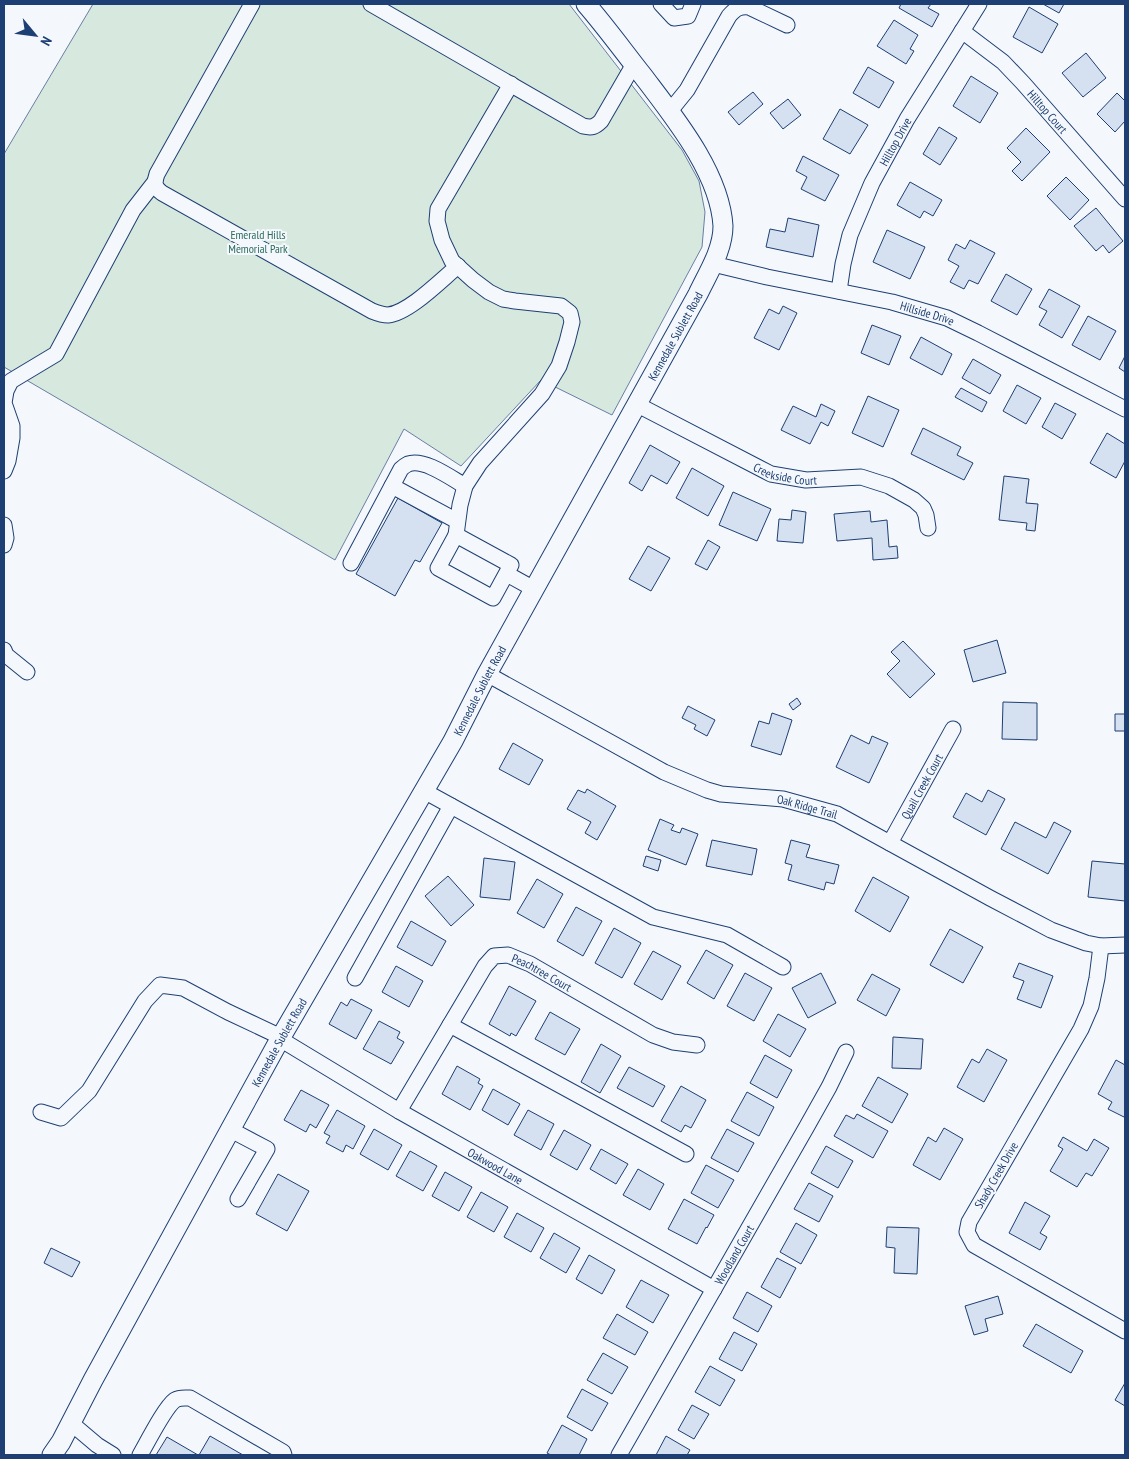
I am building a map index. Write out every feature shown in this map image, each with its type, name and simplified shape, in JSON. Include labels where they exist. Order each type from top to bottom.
[{"type":"main road","name":"Kennedale Sublett Road","points":[[52,1455],[61,1442],[93,1380],[281,1038],[453,741],[487,674],[713,264],[721,241],[722,226],[717,197],[707,170],[670,111],[586,4]]},
{"type":"main road","name":"Kennedale Sublett Road","points":[[40,1455],[93,1380]]},
{"type":"street","points":[[4,471],[8,461],[12,438],[12,426],[4,403],[6,391],[11,381],[56,354],[133,210],[154,182],[252,4]]},
{"type":"street","points":[[370,4],[583,126],[590,128],[596,126],[601,121],[634,64]]},
{"type":"street","points":[[661,4],[674,18],[688,16],[693,4]]},
{"type":"street","name":"Hilltop Drive","points":[[839,291],[850,235],[872,183],[907,120],[979,4]]},
{"type":"street","points":[[670,111],[687,90],[729,16],[736,9],[749,7],[787,25]]},
{"type":"street","name":"Hilltop Court","points":[[962,31],[1003,62],[1125,199]]},
{"type":"street","points":[[392,486],[457,528],[511,565],[493,598],[438,568],[457,528],[465,486],[480,463],[542,394],[559,366],[572,322],[570,313],[561,306],[503,299],[489,292],[452,260],[442,240],[437,221],[438,209],[511,84]]},
{"type":"street","points":[[154,182],[157,189],[162,193],[372,311],[386,315],[398,313],[411,306],[458,266]]},
{"type":"street","name":"Hillside Drive","points":[[713,264],[892,302],[947,318],[1125,409]]},
{"type":"street","name":"Creekside Court","points":[[636,404],[771,474],[806,480],[861,477],[889,486],[914,500],[923,508],[928,528]]},
{"type":"street","points":[[350,563],[401,469],[409,464],[419,463],[430,466],[465,486]]},
{"type":"street","points":[[4,525],[6,538],[4,545]]},
{"type":"street","points":[[507,574],[534,589]]},
{"type":"street","points":[[4,650],[6,655],[27,672]]},
{"type":"street","name":"Oak Ridge Trail","points":[[487,674],[664,772],[707,790],[722,794],[783,799],[837,814],[1051,930],[1086,944],[1101,946],[1125,945]]},
{"type":"street","name":"Quail Creek Court","points":[[890,843],[953,729]]},
{"type":"street","points":[[424,791],[653,917],[727,935],[783,967]]},
{"type":"street","points":[[355,978],[452,806]]},
{"type":"street","name":"Shady Creek Drive","points":[[1101,946],[1091,1006],[1081,1029],[969,1222],[967,1232],[974,1245],[1125,1331]]},
{"type":"street","name":"Peachtree Court","points":[[399,1111],[485,966],[494,956],[508,955],[530,964],[653,1035],[673,1042],[697,1044]]},
{"type":"street","name":"Oakwood Lane","points":[[41,1112],[61,1118],[89,1090],[145,1001],[160,985],[183,988],[281,1038],[399,1111],[714,1290]]},
{"type":"street","points":[[450,1025],[686,1154]]},
{"type":"street","name":"Woodland Court","points":[[619,1455],[806,1128],[846,1052]]},
{"type":"street","points":[[230,1130],[267,1149],[238,1199]]},
{"type":"street","points":[[140,1455],[165,1412],[173,1401],[180,1397],[190,1398],[283,1452],[284,1455]]},
{"type":"street","points":[[71,1423],[97,1445],[113,1455]]},
{"type":"green space","name":"Emerald Hills Memorial Park","points":[[93,4],[569,4],[682,150],[699,181],[705,212],[702,247],[612,415],[541,380],[461,466],[404,429],[335,560],[4,367],[4,154]]},
{"type":"building","points":[[901,4],[931,4],[928,8],[939,14],[932,27],[899,8]]},
{"type":"building","points":[[1043,4],[1064,4],[1059,13]]},
{"type":"building","points":[[1029,7],[1058,24],[1042,53],[1013,37]]},
{"type":"building","points":[[894,20],[918,35],[910,49],[914,51],[906,64],[877,46]]},
{"type":"building","points":[[1086,53],[1106,78],[1083,97],[1062,73]]},
{"type":"building","points":[[868,67],[894,82],[879,108],[853,93]]},
{"type":"building","points":[[971,76],[998,93],[980,123],[953,106]]},
{"type":"building","points":[[753,92],[763,104],[739,125],[728,112]]},
{"type":"building","points":[[1117,93],[1125,101],[1125,121],[1115,132],[1097,114]]},
{"type":"building","points":[[788,99],[801,115],[783,129],[770,113]]},
{"type":"building","points":[[840,109],[868,125],[850,154],[823,139]]},
{"type":"building","points":[[939,127],[957,138],[940,165],[923,154]]},
{"type":"building","points":[[1026,128],[1050,152],[1022,181],[1012,171],[1021,162],[1007,148]]},
{"type":"building","points":[[803,156],[839,175],[825,201],[801,189],[807,177],[796,171]]},
{"type":"building","points":[[1066,177],[1089,200],[1070,220],[1047,196]]},
{"type":"building","points":[[910,182],[942,200],[933,216],[924,211],[920,218],[897,205]]},
{"type":"building","points":[[1096,208],[1123,241],[1109,253],[1103,245],[1096,251],[1074,226]]},
{"type":"building","points":[[788,218],[819,225],[813,257],[766,247],[770,229],[785,232]]},
{"type":"building","points":[[887,230],[925,247],[910,279],[873,262]]},
{"type":"building","points":[[970,240],[995,253],[978,284],[969,280],[964,289],[950,282],[959,266],[948,260],[956,244],[965,249]]},
{"type":"building","points":[[1006,274],[1032,289],[1017,315],[991,301]]},
{"type":"building","points":[[1049,289],[1080,306],[1062,338],[1039,325],[1047,311],[1039,307]]},
{"type":"building","points":[[783,306],[797,313],[779,350],[754,338],[769,309],[779,314]]},
{"type":"building","points":[[1088,316],[1116,331],[1100,360],[1072,345]]},
{"type":"building","points":[[872,325],[901,336],[889,365],[861,353]]},
{"type":"building","points":[[921,337],[952,354],[942,375],[910,358]]},
{"type":"building","points":[[1125,356],[1125,372],[1119,368]]},
{"type":"building","points":[[973,359],[1001,375],[990,394],[962,378]]},
{"type":"building","points":[[1017,385],[1041,398],[1026,424],[1003,411]]},
{"type":"building","points":[[961,388],[987,402],[982,412],[955,397]]},
{"type":"building","points":[[868,396],[899,410],[883,447],[852,433]]},
{"type":"building","points":[[1055,403],[1076,414],[1062,439],[1042,427]]},
{"type":"building","points":[[821,404],[835,411],[828,426],[821,422],[810,444],[781,430],[793,406],[816,417]]},
{"type":"building","points":[[923,428],[961,447],[957,455],[973,463],[964,480],[911,454]]},
{"type":"building","points":[[1107,433],[1125,444],[1125,461],[1116,478],[1090,463]]},
{"type":"building","points":[[650,445],[680,462],[667,484],[651,475],[642,491],[629,483]]},
{"type":"building","points":[[692,468],[724,486],[708,516],[676,498]]},
{"type":"building","points":[[1004,476],[1029,479],[1026,503],[1038,504],[1035,531],[1026,530],[1027,523],[999,520]]},
{"type":"building","points":[[733,492],[771,509],[757,541],[719,525]]},
{"type":"building","points":[[398,498],[442,523],[420,562],[415,560],[395,596],[356,574]]},
{"type":"building","points":[[792,510],[806,512],[803,543],[777,541],[779,519],[791,520]]},
{"type":"building","points":[[870,511],[871,522],[887,520],[889,547],[897,546],[898,558],[873,560],[872,538],[837,541],[834,514]]},
{"type":"building","points":[[708,540],[720,547],[707,570],[695,564]]},
{"type":"building","points":[[648,546],[670,558],[651,591],[629,579]]},
{"type":"building","points":[[997,640],[1006,673],[973,682],[964,650]]},
{"type":"building","points":[[903,641],[935,674],[910,698],[887,674],[900,661],[891,652]]},
{"type":"building","points":[[797,698],[801,704],[793,710],[789,704]]},
{"type":"building","points":[[1003,702],[1037,703],[1037,740],[1002,739]]},
{"type":"building","points":[[688,706],[715,720],[707,736],[694,729],[696,725],[682,718]]},
{"type":"building","points":[[772,713],[792,720],[781,755],[751,746],[759,721],[769,724]]},
{"type":"building","points":[[1115,714],[1125,714],[1125,731],[1115,731]]},
{"type":"building","points":[[851,735],[869,744],[872,736],[888,743],[869,783],[836,767]]},
{"type":"building","points":[[513,743],[543,760],[529,785],[499,769]]},
{"type":"building","points":[[587,789],[616,806],[597,840],[585,833],[591,822],[567,809],[578,790],[585,793]]},
{"type":"building","points":[[988,790],[1005,799],[986,835],[953,817],[966,793],[982,802]]},
{"type":"building","points":[[660,819],[674,825],[671,830],[680,833],[682,828],[698,834],[686,865],[648,850]]},
{"type":"building","points":[[1015,822],[1046,838],[1054,822],[1071,831],[1048,874],[1001,849]]},
{"type":"building","points":[[712,840],[757,849],[752,875],[706,866]]},
{"type":"building","points":[[791,840],[810,845],[806,857],[839,865],[834,884],[826,882],[824,890],[788,880],[792,865],[785,863]]},
{"type":"building","points":[[646,856],[661,860],[658,871],[643,866]]},
{"type":"building","points":[[484,858],[515,862],[510,900],[480,897]]},
{"type":"building","points":[[1092,861],[1125,864],[1125,901],[1088,897]]},
{"type":"building","points":[[448,876],[474,905],[451,926],[425,896]]},
{"type":"building","points":[[873,877],[909,897],[890,932],[855,911]]},
{"type":"building","points":[[537,879],[563,894],[544,928],[517,913]]},
{"type":"building","points":[[576,907],[602,921],[583,956],[557,941]]},
{"type":"building","points":[[411,921],[446,941],[432,966],[397,947]]},
{"type":"building","points":[[614,928],[641,943],[622,978],[595,963]]},
{"type":"building","points":[[950,929],[983,947],[963,983],[930,965]]},
{"type":"building","points":[[706,950],[733,965],[714,999],[687,983]]},
{"type":"building","points":[[653,951],[681,966],[662,1000],[634,984]]},
{"type":"building","points":[[1019,963],[1053,976],[1041,1008],[1017,999],[1024,981],[1013,977]]},
{"type":"building","points":[[396,966],[423,981],[409,1007],[382,992]]},
{"type":"building","points":[[745,973],[772,988],[754,1021],[727,1006]]},
{"type":"building","points":[[821,973],[836,1003],[808,1018],[792,988]]},
{"type":"building","points":[[872,974],[900,989],[886,1016],[857,1000]]},
{"type":"building","points":[[509,986],[536,1001],[516,1036],[511,1033],[510,1036],[489,1024]]},
{"type":"building","points":[[351,999],[372,1010],[356,1039],[329,1024],[341,1002],[347,1006]]},
{"type":"building","points":[[550,1012],[580,1029],[565,1055],[535,1039]]},
{"type":"building","points":[[778,1014],[806,1029],[790,1057],[763,1041]]},
{"type":"building","points":[[379,1021],[400,1032],[397,1038],[404,1042],[391,1064],[363,1049]]},
{"type":"building","points":[[893,1037],[923,1039],[921,1069],[892,1068]]},
{"type":"building","points":[[601,1044],[621,1056],[600,1093],[581,1082]]},
{"type":"building","points":[[987,1049],[1007,1060],[984,1102],[957,1087],[972,1059],[979,1063]]},
{"type":"building","points":[[765,1055],[792,1070],[777,1098],[750,1083]]},
{"type":"building","points":[[1116,1060],[1125,1065],[1124,1117],[1108,1109],[1112,1102],[1098,1094]]},
{"type":"building","points":[[457,1066],[480,1079],[478,1083],[483,1086],[470,1110],[442,1094]]},
{"type":"building","points":[[629,1067],[665,1086],[653,1107],[617,1088]]},
{"type":"building","points":[[878,1077],[908,1094],[892,1123],[862,1106]]},
{"type":"building","points":[[681,1086],[706,1100],[691,1128],[685,1125],[681,1132],[661,1121]]},
{"type":"building","points":[[493,1089],[520,1104],[508,1125],[482,1110]]},
{"type":"building","points":[[301,1090],[329,1105],[316,1128],[310,1124],[306,1132],[284,1120]]},
{"type":"building","points":[[747,1092],[774,1107],[759,1136],[731,1121]]},
{"type":"building","points":[[337,1110],[365,1126],[353,1149],[346,1145],[343,1152],[326,1143],[330,1136],[324,1133]]},
{"type":"building","points":[[528,1110],[554,1124],[541,1150],[514,1135]]},
{"type":"building","points":[[857,1114],[888,1131],[873,1158],[834,1136],[846,1115],[854,1119]]},
{"type":"building","points":[[944,1128],[963,1139],[940,1180],[913,1165],[928,1137],[936,1142]]},
{"type":"building","points":[[374,1129],[402,1145],[388,1170],[360,1154]]},
{"type":"building","points":[[727,1129],[754,1143],[738,1172],[711,1158]]},
{"type":"building","points":[[564,1130],[591,1145],[577,1170],[550,1155]]},
{"type":"building","points":[[1063,1137],[1087,1151],[1094,1139],[1109,1148],[1092,1176],[1086,1173],[1077,1187],[1050,1171],[1063,1149],[1058,1146]]},
{"type":"building","points":[[826,1146],[853,1161],[838,1188],[811,1173]]},
{"type":"building","points":[[601,1149],[628,1164],[616,1184],[590,1169]]},
{"type":"building","points":[[410,1151],[437,1166],[423,1191],[396,1176]]},
{"type":"building","points":[[706,1165],[734,1180],[718,1208],[691,1193]]},
{"type":"building","points":[[638,1169],[664,1184],[650,1210],[623,1195]]},
{"type":"building","points":[[445,1172],[472,1187],[459,1211],[432,1196]]},
{"type":"building","points":[[278,1174],[309,1191],[287,1231],[256,1214]]},
{"type":"building","points":[[809,1183],[833,1196],[819,1222],[794,1209]]},
{"type":"building","points":[[481,1192],[508,1207],[494,1232],[467,1217]]},
{"type":"building","points":[[684,1199],[714,1215],[697,1244],[668,1229]]},
{"type":"building","points":[[1025,1202],[1050,1216],[1040,1233],[1047,1237],[1040,1250],[1009,1233]]},
{"type":"building","points":[[517,1213],[544,1228],[531,1252],[504,1237]]},
{"type":"building","points":[[796,1223],[817,1235],[801,1264],[780,1252]]},
{"type":"building","points":[[887,1227],[919,1228],[917,1274],[894,1273],[895,1248],[886,1247]]},
{"type":"building","points":[[554,1233],[580,1248],[566,1273],[540,1258]]},
{"type":"building","points":[[51,1248],[80,1262],[72,1277],[44,1263]]},
{"type":"building","points":[[589,1255],[615,1270],[602,1294],[576,1279]]},
{"type":"building","points":[[777,1258],[796,1268],[780,1298],[761,1287]]},
{"type":"building","points":[[641,1280],[669,1295],[653,1323],[626,1307]]},
{"type":"building","points":[[747,1292],[772,1306],[758,1332],[733,1318]]},
{"type":"building","points":[[998,1296],[1003,1314],[985,1319],[988,1331],[974,1335],[965,1306]]},
{"type":"building","points":[[617,1314],[648,1332],[635,1355],[603,1338]]},
{"type":"building","points":[[1036,1324],[1083,1351],[1071,1373],[1023,1346]]},
{"type":"building","points":[[734,1332],[757,1344],[742,1371],[719,1359]]},
{"type":"building","points":[[603,1353],[628,1367],[612,1394],[587,1380]]},
{"type":"building","points":[[710,1366],[735,1380],[720,1406],[695,1392]]},
{"type":"building","points":[[1125,1383],[1125,1406],[1115,1400]]},
{"type":"building","points":[[582,1389],[608,1403],[592,1431],[567,1417]]},
{"type":"building","points":[[692,1405],[709,1414],[694,1439],[678,1430]]},
{"type":"building","points":[[562,1425],[587,1439],[579,1455],[551,1455],[547,1453]]},
{"type":"building","points":[[210,1436],[243,1455],[199,1455]]},
{"type":"building","points":[[666,1436],[690,1450],[687,1455],[656,1455]]},
{"type":"building","points":[[167,1437],[198,1455],[156,1455]]}]
